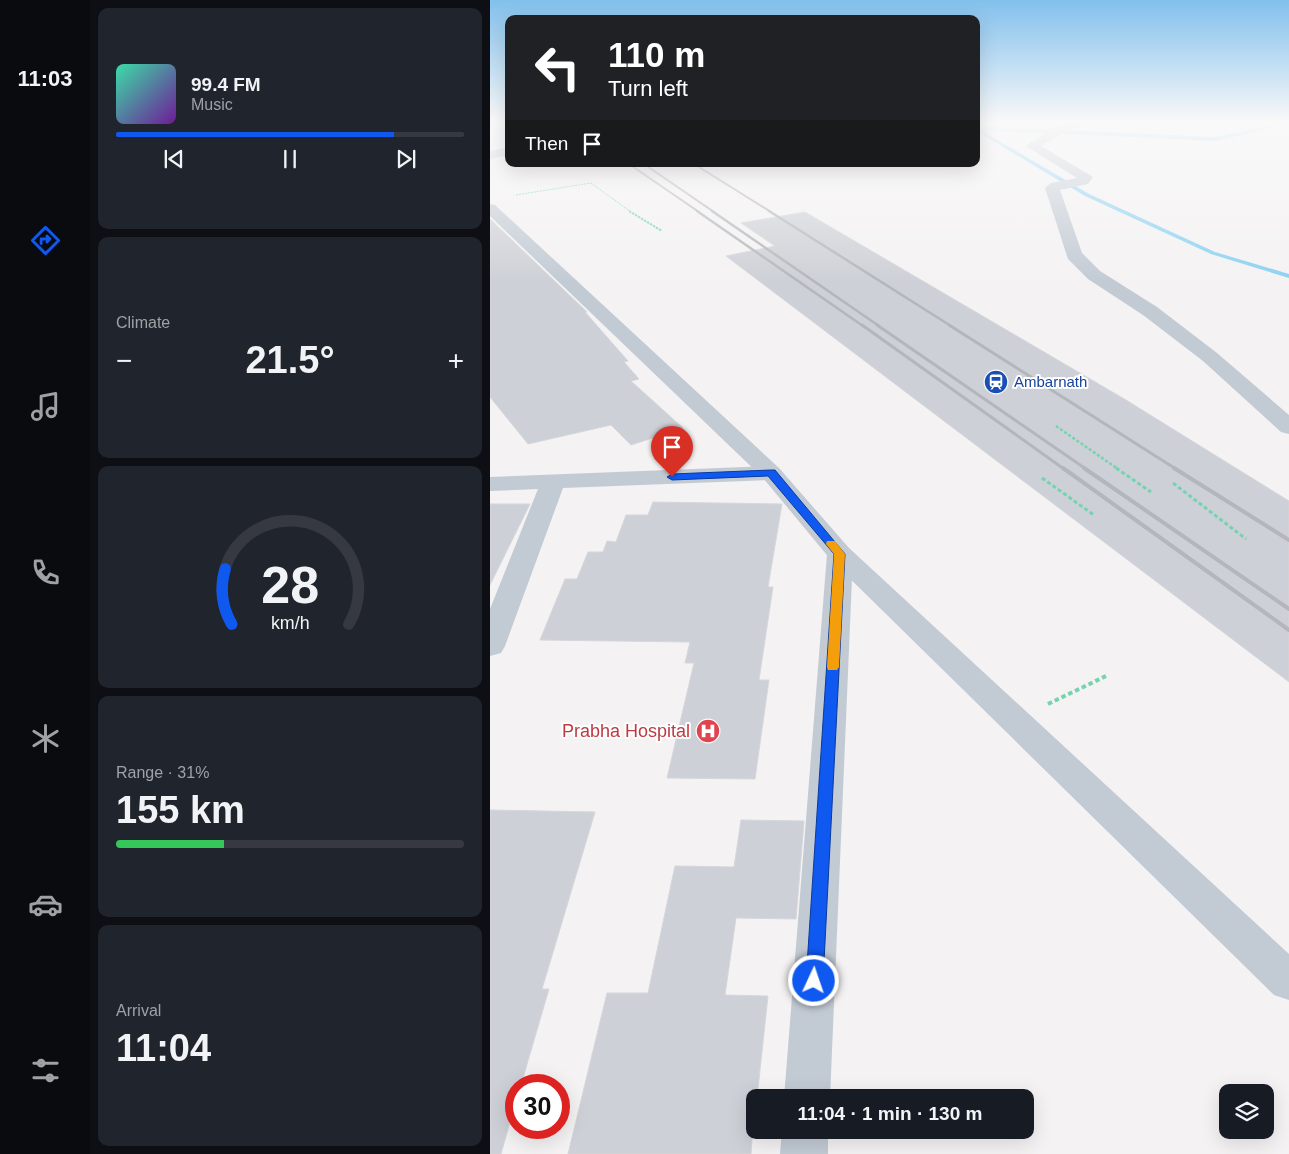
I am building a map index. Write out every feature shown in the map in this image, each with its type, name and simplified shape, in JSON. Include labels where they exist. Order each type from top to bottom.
[{"type":"street","points":[[1082,175],[1086,177],[1083,181],[1052,188],[1074,256],[1094,275],[1150,311],[1210,357],[1289,427]]},
{"type":"street","points":[[499,202],[771,472],[840,554],[1289,981]]},
{"type":"street","points":[[490,484],[771,472]]},
{"type":"street","points":[[490,646],[553,482]]},
{"type":"street","points":[[808,1089],[840,554]]},
{"type":"street","points":[[804,1154],[805,1139]]},
{"type":"path","points":[[499,202],[591,183],[633,214],[662,231]]},
{"type":"path","points":[[1056,426],[1151,492]]},
{"type":"path","points":[[1042,478],[1094,515]]},
{"type":"path","points":[[1173,483],[1246,539]]},
{"type":"path","points":[[1015,721],[1106,676]]},
{"type":"building","points":[[805,212],[1126,400],[1289,501],[1289,682],[726,256],[775,246],[741,223]]},
{"type":"building","points":[[490,219],[587,312],[585,312],[628,361],[624,362],[639,379],[631,381],[683,428],[631,445],[611,425],[528,444],[490,397]]},
{"type":"building","points":[[653,502],[782,504],[768,587],[773,587],[759,680],[769,680],[755,779],[667,778],[694,663],[685,663],[690,642],[540,640],[565,579],[577,579],[588,552],[603,552],[607,541],[616,542],[626,515],[648,515]]},
{"type":"building","points":[[490,504],[530,504],[490,585]]},
{"type":"building","points":[[490,810],[595,812],[542,989],[549,989],[524,1074],[505,1074],[505,1139],[501,1154],[490,1154]]},
{"type":"building","points":[[741,820],[804,821],[796,919],[736,918],[725,995],[768,996],[758,1089],[746,1089],[746,1139],[752,1139],[751,1154],[568,1154],[607,993],[648,993],[675,866],[734,867]]},
{"type":"waterway","points":[[1053,175],[1087,195],[1213,253],[1289,276]]},
{"type":"railway","points":[[645,175],[699,212]]},
{"type":"railway","points":[[660,175],[714,212]]},
{"type":"railway","points":[[711,175],[771,212]]},
{"type":"railway","points":[[697,211],[863,326]]},
{"type":"railway","points":[[712,211],[879,326]]},
{"type":"railway","points":[[769,211],[951,326]]},
{"type":"railway","points":[[862,325],[1064,469]]},
{"type":"railway","points":[[877,325],[1086,469]]},
{"type":"railway","points":[[949,325],[1176,469]]},
{"type":"railway","points":[[1063,468],[1289,630]]},
{"type":"railway","points":[[1084,468],[1289,609]]},
{"type":"railway","points":[[1174,468],[1289,540]]},
{"type":"slow traffic","points":[[831,544],[840,554],[833,667]]},
{"type":"place","name":"Ambarnath","points":[[996,382]]},
{"type":"place","name":"Prabha Hospital","points":[[708,731]]},
{"type":"route","points":[[672,477],[771,472],[840,554],[814,981]]}]
